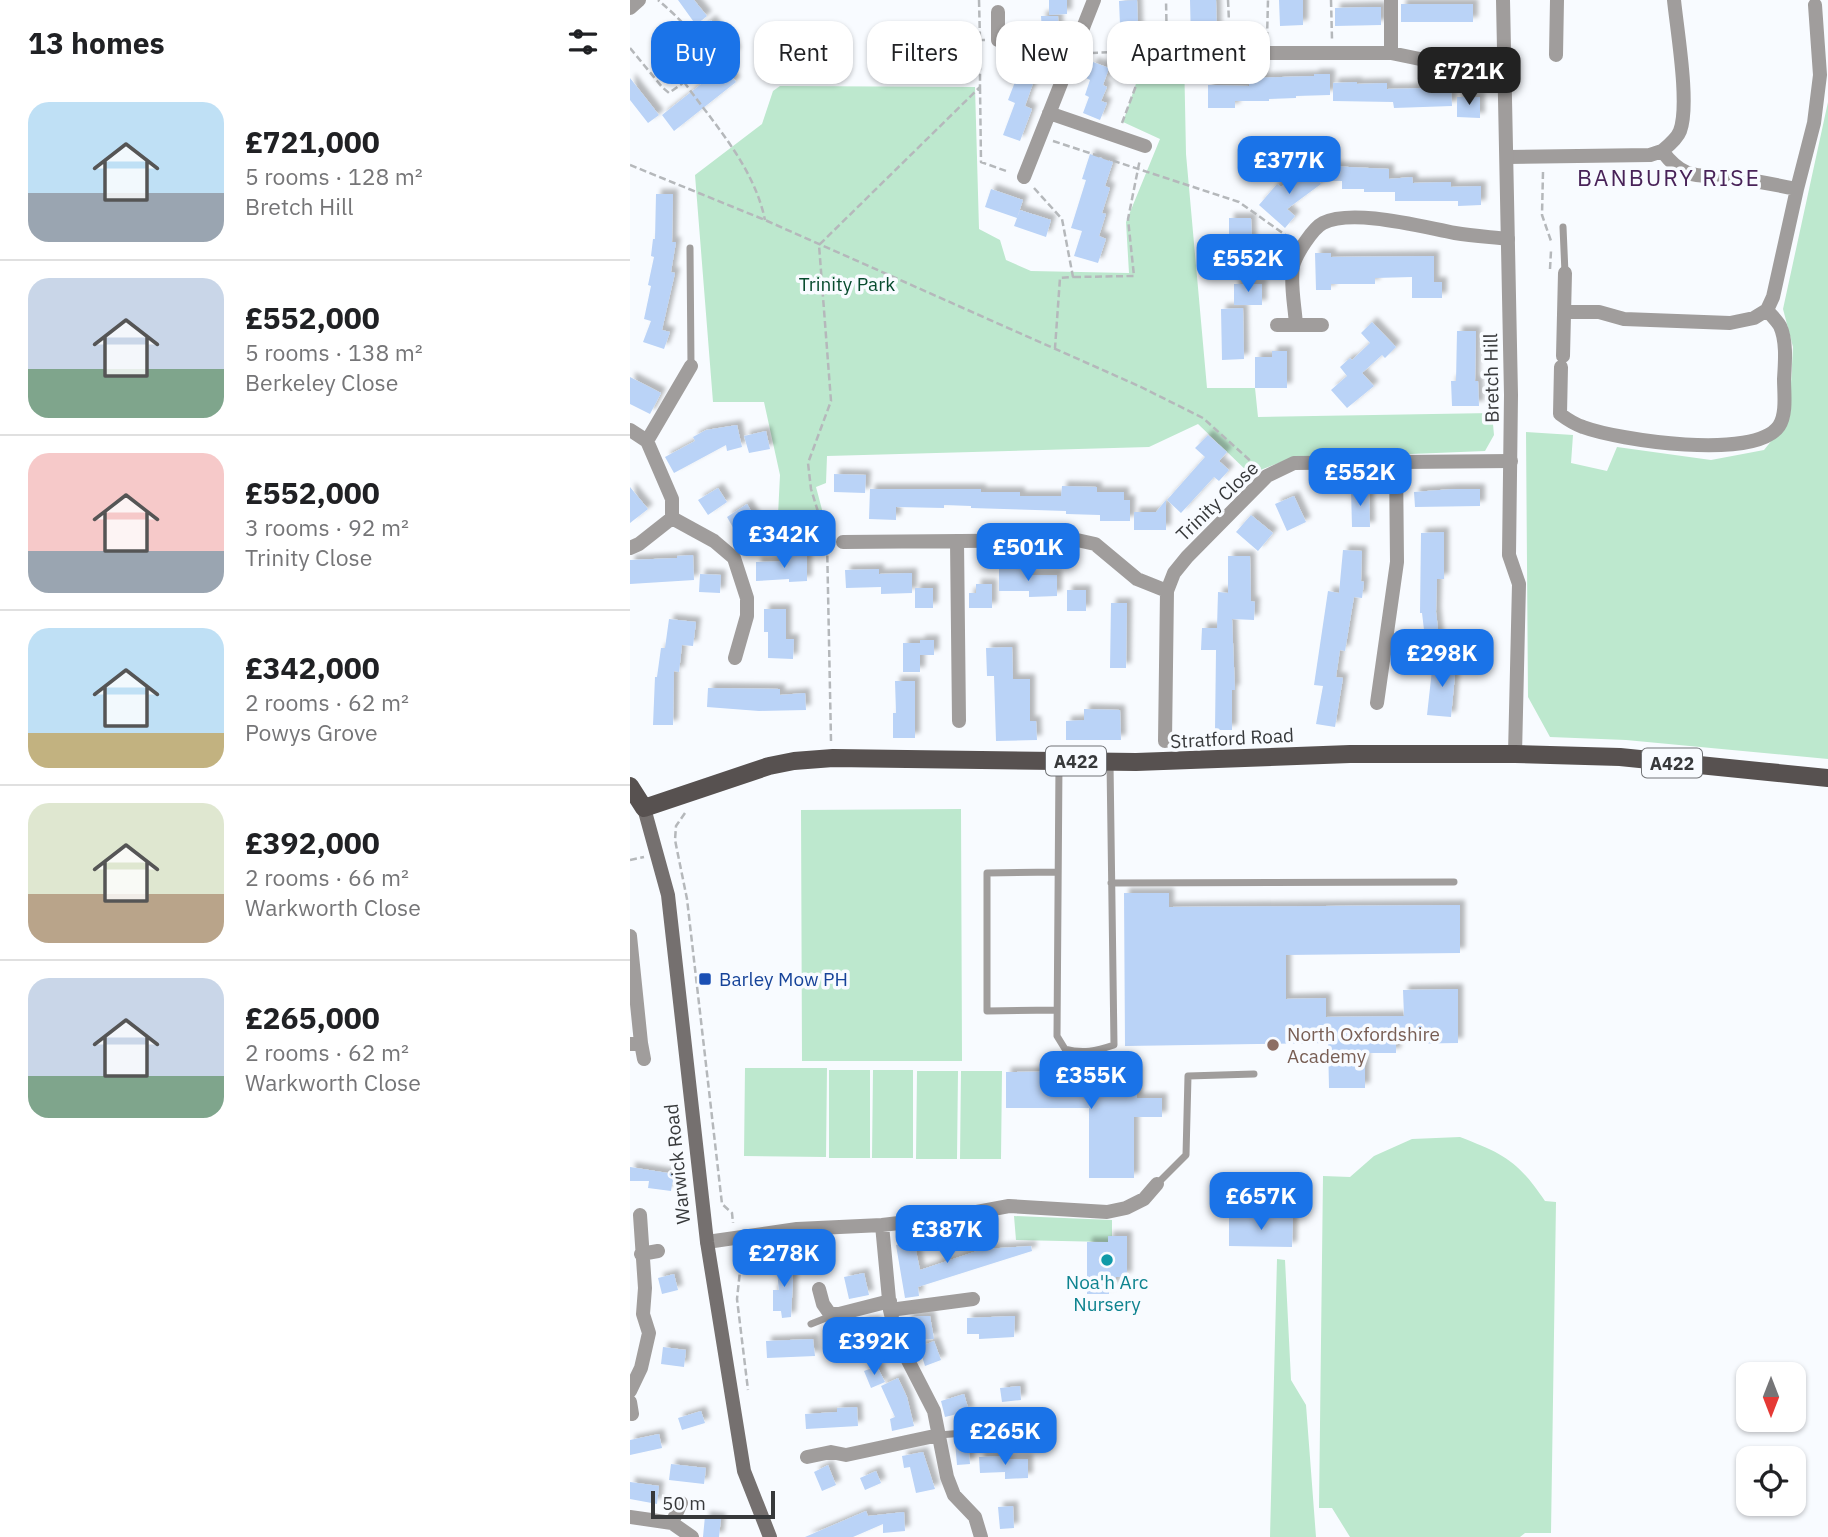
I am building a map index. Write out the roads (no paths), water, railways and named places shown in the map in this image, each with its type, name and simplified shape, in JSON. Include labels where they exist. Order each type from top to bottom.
[{"type":"main road","name":"Stratford Road","points":[[644,808],[769,766],[833,758],[1167,762],[1350,754],[1515,754],[1620,757],[1828,778]]},
{"type":"main road","name":"Warwick Road","points":[[630,786],[644,808],[668,895],[707,1242],[744,1471],[770,1537]]},
{"type":"street","points":[[630,8],[639,0]]},
{"type":"street","points":[[1085,21],[1094,0]]},
{"type":"street","points":[[1391,0],[1391,53]]},
{"type":"street","name":"Bretch Hill","points":[[1503,0],[1511,461],[1508,555],[1519,584],[1515,754]]},
{"type":"street","points":[[1556,55],[1557,0]]},
{"type":"street","points":[[1507,157],[1650,155],[1662,151],[1679,134],[1683,118],[1681,62],[1674,0]]},
{"type":"street","points":[[1564,312],[1599,312],[1624,318],[1730,323],[1754,318],[1767,310],[1773,297],[1814,123],[1820,75],[1815,5]]},
{"type":"street","points":[[998,12],[998,21]]},
{"type":"street","points":[[1270,53],[1391,53],[1468,69],[1504,66]]},
{"type":"street","points":[[1024,177],[1060,84]]},
{"type":"street","points":[[1049,113],[1145,146]]},
{"type":"street","points":[[1662,151],[1674,167],[1699,177],[1732,177],[1797,189]]},
{"type":"street","points":[[1296,325],[1293,265],[1302,247],[1321,223],[1342,217],[1360,217],[1508,239]]},
{"type":"street","points":[[1565,273],[1560,414],[1586,429],[1660,442],[1723,447],[1770,435],[1783,417],[1785,354],[1781,327],[1767,310]]},
{"type":"street","points":[[1277,326],[1322,325]]},
{"type":"street","points":[[647,441],[691,366]]},
{"type":"street","points":[[630,430],[647,441],[671,499],[672,518]]},
{"type":"street","points":[[1377,703],[1397,562],[1396,461]]},
{"type":"street","name":"Trinity Close","points":[[1165,741],[1167,591],[1174,573],[1187,556],[1267,476],[1294,463],[1511,461]]},
{"type":"street","points":[[630,548],[672,518]]},
{"type":"street","points":[[672,518],[714,541],[734,558],[747,598],[747,616],[735,658]]},
{"type":"street","points":[[844,542],[1077,540],[1095,544],[1137,579],[1167,591]]},
{"type":"street","points":[[957,541],[959,721]]},
{"type":"street","points":[[630,936],[636,1044],[644,1059]]},
{"type":"street","points":[[707,1242],[797,1229],[882,1225],[950,1217],[1009,1206],[1107,1212],[1126,1208],[1144,1199],[1157,1184]]},
{"type":"street","points":[[630,1391],[641,1368],[649,1333],[637,1314],[645,1288],[640,1215]]},
{"type":"street","points":[[882,1225],[890,1306],[897,1339],[934,1411],[947,1477],[954,1495],[975,1517],[981,1537]]},
{"type":"street","points":[[642,1254],[657,1251]]},
{"type":"street","points":[[819,1289],[826,1311],[835,1315],[890,1306],[973,1299]]},
{"type":"street","points":[[807,1457],[831,1452],[846,1455],[939,1436]]},
{"type":"street","points":[[672,1523],[681,1503]]},
{"type":"street","points":[[630,1517],[672,1523],[692,1537]]},
{"type":"lane","points":[[1563,226],[1565,273]]},
{"type":"lane","points":[[690,248],[691,366]]},
{"type":"lane","points":[[1059,761],[1057,1036],[1065,1049],[1077,1052],[1096,1051],[1114,1045],[1110,762]]},
{"type":"lane","points":[[1057,1010],[987,1011],[987,873],[1058,872]]},
{"type":"lane","points":[[1111,883],[1454,882]]},
{"type":"lane","points":[[1157,1184],[1186,1155],[1188,1076],[1254,1074]]},
{"type":"lane","points":[[811,1324],[835,1315]]},
{"type":"lane","points":[[939,1436],[989,1431]]},
{"type":"place","name":"Barley Mow PH","points":[[705,979]]},
{"type":"place","name":"North Oxfordshire Academy","points":[[1273,1045]]},
{"type":"place","name":"Noa'h Arc Nursery","points":[[1107,1260]]},
{"type":"district","name":"BANBURY RISE","points":[[1669,177]]},
{"type":"park label","name":"Trinity Park","points":[[847,284]]}]
